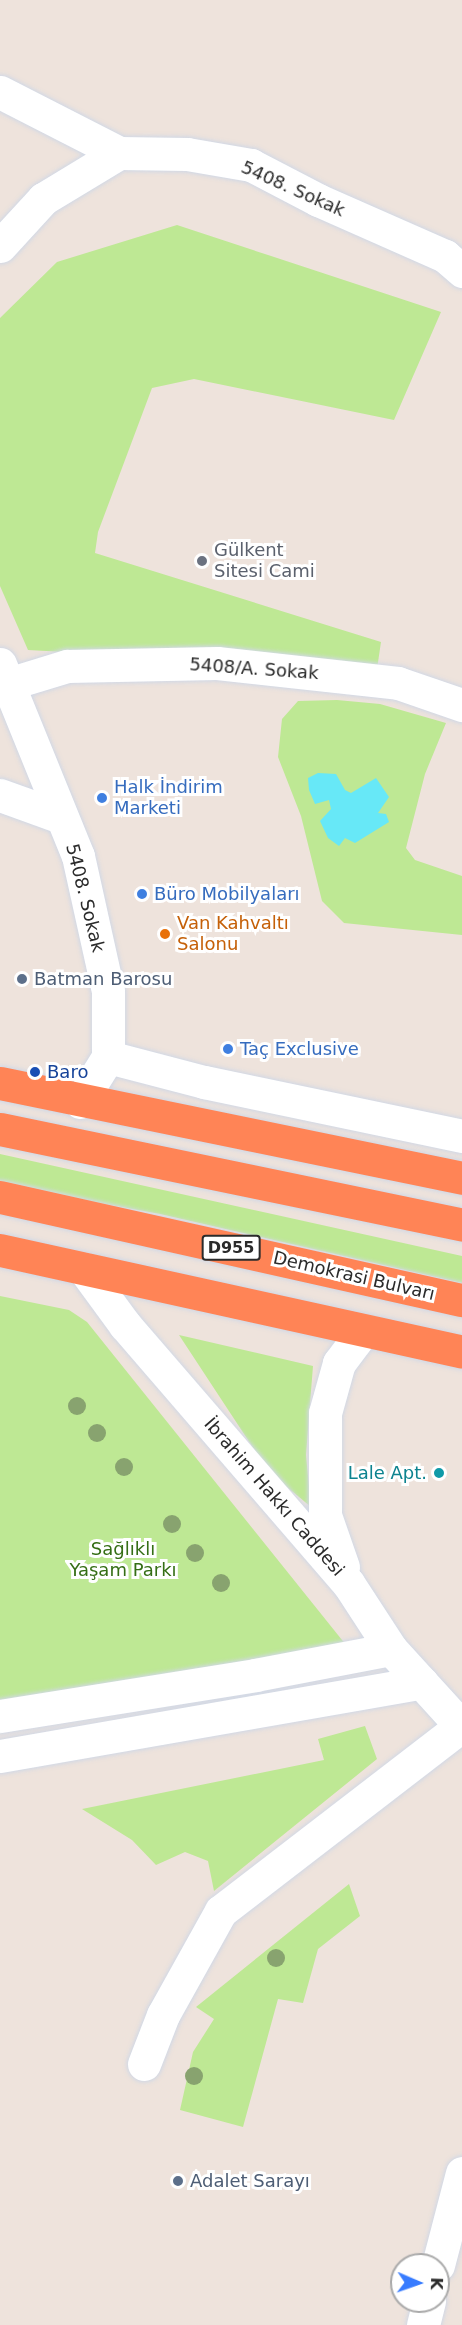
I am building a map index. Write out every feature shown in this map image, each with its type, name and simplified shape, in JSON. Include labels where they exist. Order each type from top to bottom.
[{"type":"highway","points":[[0,1083],[80,1102],[462,1178]]},
{"type":"highway","points":[[0,1129],[462,1225]]},
{"type":"highway","name":"Demokrasi Bulvarı","points":[[0,1197],[462,1300]]},
{"type":"highway","points":[[0,1250],[462,1352]]},
{"type":"street","points":[[0,93],[119,153]]},
{"type":"street","points":[[0,246],[43,199],[119,153]]},
{"type":"street","name":"5408. Sokak","points":[[119,153],[187,154],[251,165],[318,200],[446,256],[462,271]]},
{"type":"street","name":"5408/A. Sokak","points":[[4,674],[67,666],[217,663],[398,683],[462,705]]},
{"type":"street","name":"5408. Sokak","points":[[4,674],[78,856],[108,991],[108,1057]]},
{"type":"street","points":[[0,795],[62,817]]},
{"type":"street","points":[[80,1102],[108,1057],[204,1082],[462,1136]]},
{"type":"street","name":"İbrahim Hakkı Caddesi","points":[[84,1269],[125,1325],[348,1583],[391,1648],[462,1726]]},
{"type":"street","points":[[348,1583],[326,1515],[324,1431],[339,1363],[363,1331]]},
{"type":"street","points":[[0,1716],[255,1675],[391,1648]]},
{"type":"street","points":[[0,1756],[422,1682]]},
{"type":"street","points":[[144,2064],[163,2015],[221,1911],[462,1726]]},
{"type":"street","points":[[441,2253],[462,2173]]},
{"type":"green space","points":[[177,225],[441,312],[394,420],[194,379],[152,388],[98,532],[95,553],[381,642],[377,669],[28,650],[0,586],[0,318],[57,262]]},
{"type":"green space","points":[[337,700],[380,704],[446,723],[425,774],[406,848],[415,860],[462,876],[462,935],[344,923],[322,901],[301,816],[278,757],[282,719],[298,701]]},
{"type":"green space","points":[[0,1154],[462,1256],[462,1283],[160,1214],[0,1185]]},
{"type":"green space","name":"Sağlıklı Yaşam Parkı","points":[[0,1296],[69,1310],[87,1322],[346,1645],[0,1705]]},
{"type":"green space","points":[[179,1335],[313,1366],[306,1455],[311,1507],[269,1472]]},
{"type":"green space","points":[[365,1726],[377,1759],[214,1891],[208,1861],[185,1852],[156,1865],[132,1840],[82,1809],[324,1760],[318,1739]]},
{"type":"green space","points":[[349,1884],[360,1916],[318,1949],[303,2003],[278,1999],[243,2127],[180,2110],[193,2052],[214,2019],[196,2007]]},
{"type":"water","points":[[318,773],[336,774],[345,790],[351,793],[376,778],[389,797],[378,813],[386,814],[389,822],[355,843],[345,838],[339,846],[328,838],[320,821],[331,809],[329,800],[315,804],[309,790],[308,778]]},
{"type":"place","name":"Gülkent Sitesi Cami","points":[[202,561]]},
{"type":"place","name":"Halk İndirim Marketi","points":[[102,798]]},
{"type":"place","name":"Büro Mobilyaları","points":[[142,894]]},
{"type":"place","name":"Van Kahvaltı Salonu","points":[[165,934]]},
{"type":"place","name":"Batman Barosu","points":[[22,979]]},
{"type":"place","name":"Taç Exclusive","points":[[228,1049]]},
{"type":"place","name":"Baro","points":[[35,1072]]},
{"type":"place","name":"Lale Apt.","points":[[439,1473]]},
{"type":"place","name":"Adalet Sarayı","points":[[178,2181]]}]
